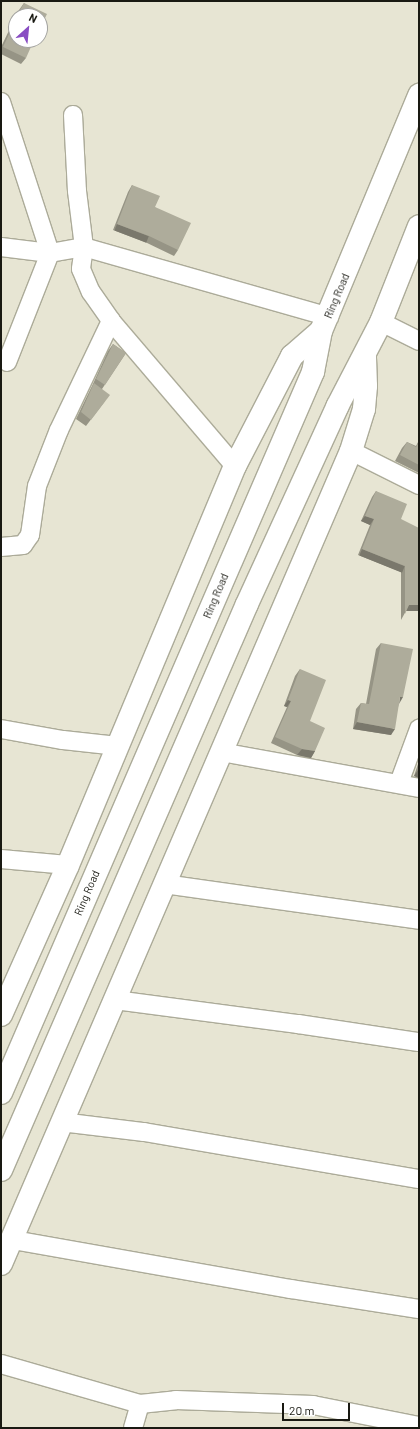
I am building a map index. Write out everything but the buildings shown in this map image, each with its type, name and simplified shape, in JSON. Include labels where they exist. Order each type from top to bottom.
[{"type":"main road","name":"Ring Road","points":[[1,1093],[313,372],[325,324],[419,95]]},
{"type":"main road","points":[[1,1170],[247,604],[336,407],[365,355],[419,226]]},
{"type":"main road","points":[[1,1015],[7,986],[68,866],[235,466],[292,356],[325,324]]},
{"type":"main road","points":[[1,1264],[13,1240],[220,752],[351,451],[364,408],[366,386],[365,355]]},
{"type":"street","points":[[1,102],[50,254],[7,362]]},
{"type":"street","points":[[72,115],[77,191],[84,247],[81,269],[91,292],[111,321],[235,466]]},
{"type":"street","points":[[1,247],[50,254],[84,247],[325,324]]},
{"type":"street","points":[[1,547],[23,546],[30,535],[37,486],[59,430],[111,321]]},
{"type":"street","points":[[380,322],[419,341]]},
{"type":"street","points":[[351,451],[419,486]]},
{"type":"street","points":[[1,729],[63,740],[118,746]]},
{"type":"street","points":[[399,783],[419,729]]},
{"type":"street","points":[[220,752],[399,783],[419,788]]},
{"type":"street","points":[[1,859],[68,866]]},
{"type":"street","points":[[164,884],[419,920]]},
{"type":"street","points":[[115,1000],[298,1024],[419,1042]]},
{"type":"street","points":[[62,1122],[144,1132],[419,1179]]},
{"type":"street","points":[[13,1240],[291,1289],[419,1309]]},
{"type":"street","points":[[1,1364],[140,1404],[176,1400],[313,1405],[419,1426]]},
{"type":"street","points":[[133,1428],[140,1404]]}]
